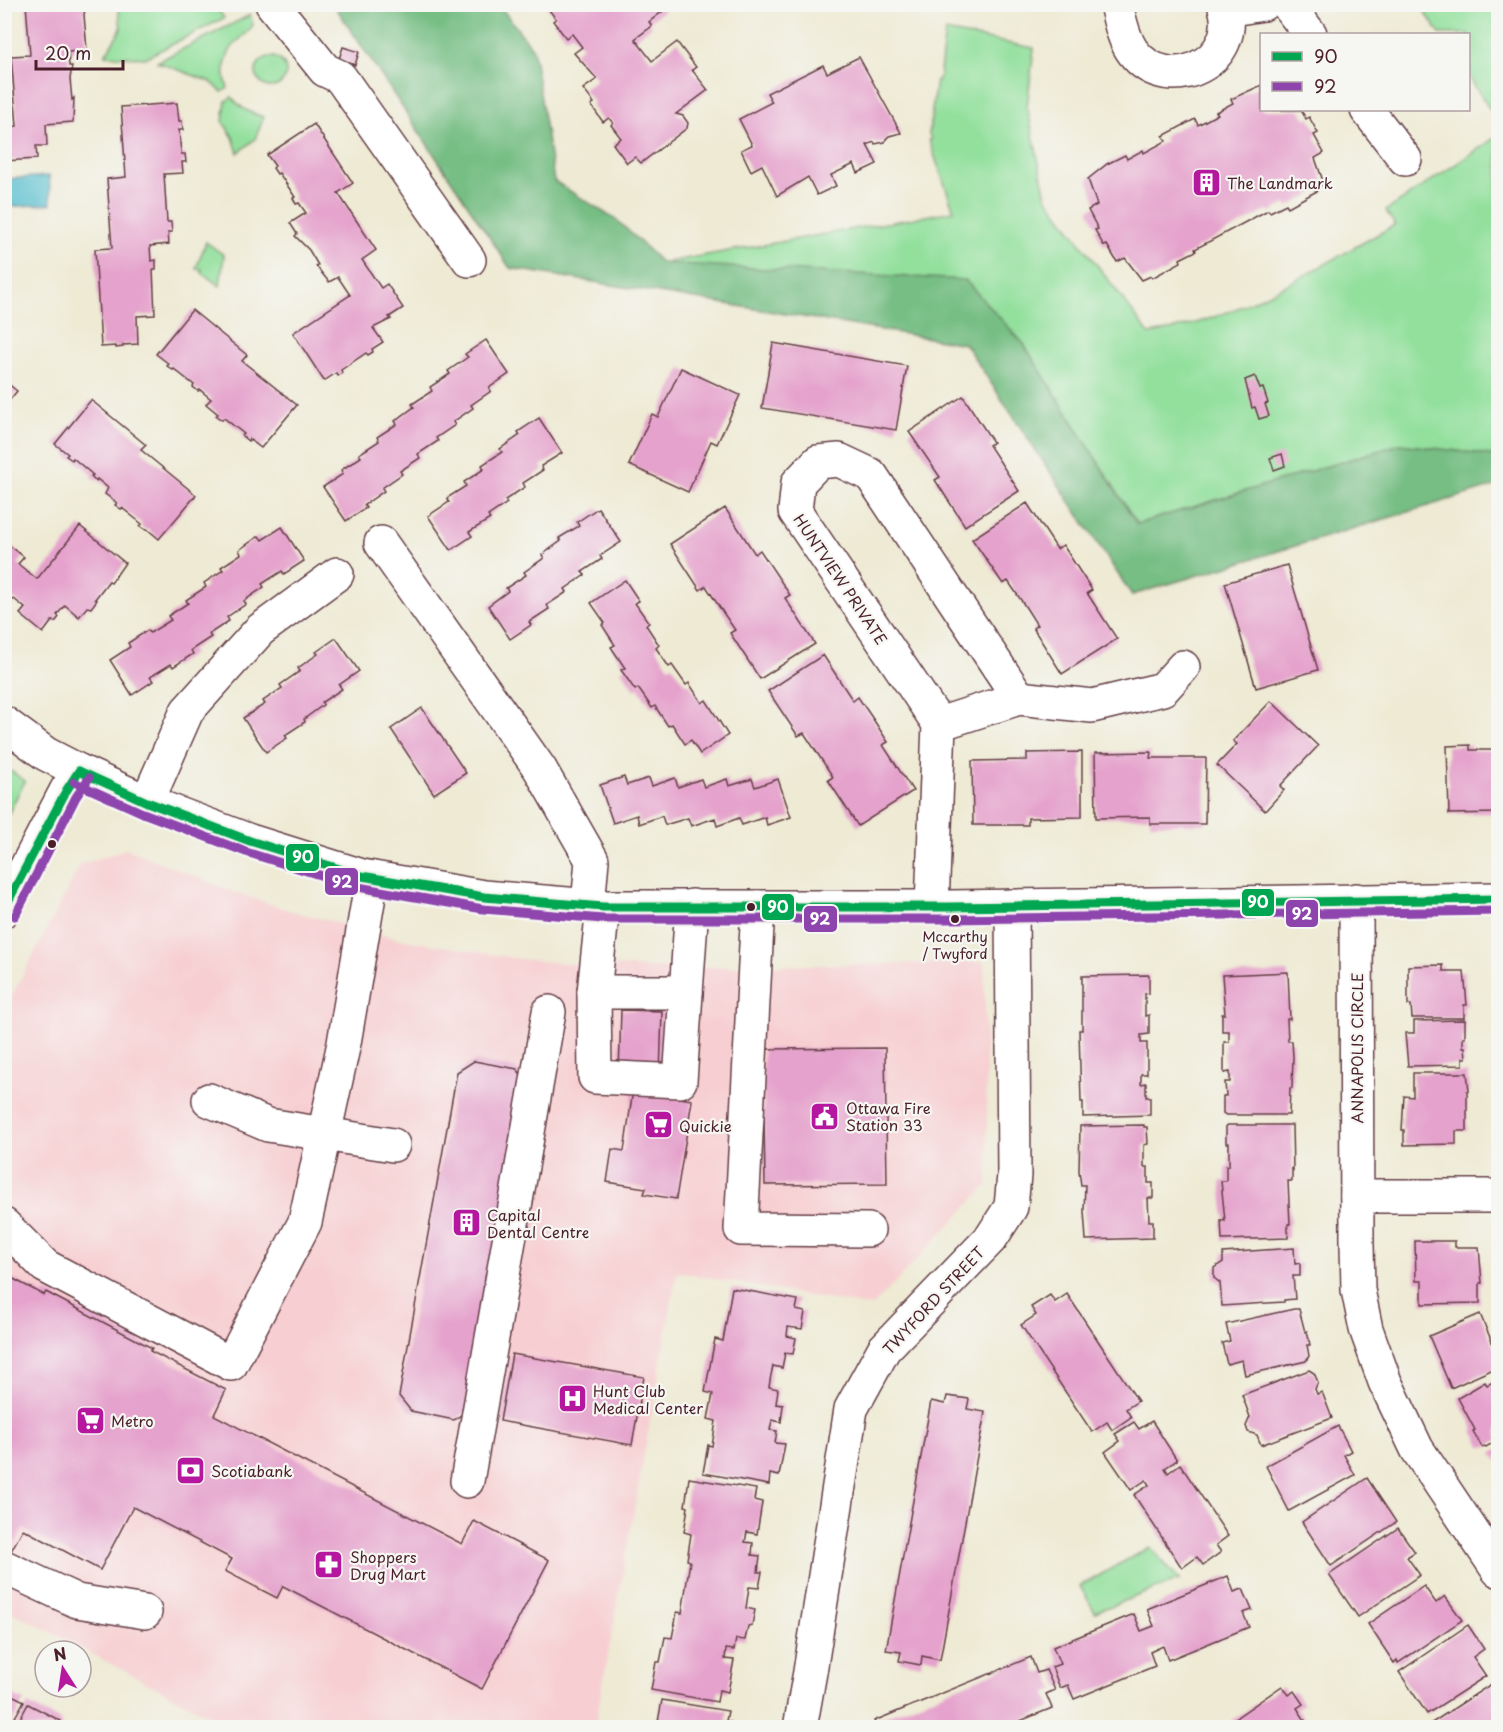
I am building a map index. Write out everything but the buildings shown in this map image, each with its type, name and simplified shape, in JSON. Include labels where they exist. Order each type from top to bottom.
[{"type":"street","points":[[272,4],[325,70],[340,77],[469,260]]},
{"type":"street","points":[[1116,4],[1126,39],[1132,51],[1145,64],[1170,73],[1183,73],[1202,67],[1216,54],[1227,30],[1225,8],[1263,4]]},
{"type":"street","points":[[1287,4],[1309,33]]},
{"type":"street","points":[[1368,111],[1405,159]]},
{"type":"street","name":"HUNTVIEW PRIVATE","points":[[939,724],[795,511],[798,483],[818,462],[840,460],[871,475],[1019,698]]},
{"type":"street","points":[[381,543],[540,769],[592,860],[595,906],[595,1077],[680,1081],[692,906]]},
{"type":"street","points":[[147,802],[187,711],[260,630],[337,574]]},
{"type":"street","points":[[932,906],[939,724],[1019,698],[1092,706],[1163,689],[1183,667]]},
{"type":"street","points":[[4,723],[46,754],[79,771],[147,802],[250,841],[372,878],[484,897],[595,906],[758,907],[1498,899]]},
{"type":"street","points":[[4,910],[66,791],[79,771]]},
{"type":"street","points":[[4,1225],[45,1266],[231,1364],[305,1222],[344,1043],[372,878]]},
{"type":"street","name":"ANNAPOLIS CIRCLE","points":[[1356,900],[1358,1290],[1366,1329],[1384,1382],[1417,1449],[1498,1570]]},
{"type":"street","name":"TWYFORD STREET","points":[[800,1728],[851,1409],[884,1349],[991,1238],[1011,1207],[1014,1175],[1012,906]]},
{"type":"street","points":[[758,907],[741,1229],[868,1230]]},
{"type":"street","points":[[594,992],[686,992]]},
{"type":"street","points":[[467,1481],[549,1012]]},
{"type":"street","points":[[209,1100],[268,1125],[393,1145]]},
{"type":"street","points":[[1357,1196],[1498,1196]]},
{"type":"street","points":[[4,1567],[77,1601],[145,1612]]},
{"type":"shaded area","points":[[127,849],[234,892],[288,910],[399,939],[513,958],[570,964],[654,968],[984,962],[988,1184],[872,1307],[677,1272],[595,1727],[231,1727],[93,1654],[93,1639],[64,1639],[5,1608],[4,1011],[81,864]]},
{"type":"green space","points":[[118,5],[215,5],[224,18],[145,58],[105,55],[121,29]]},
{"type":"green space","points":[[334,5],[499,5],[533,49],[554,181],[618,221],[662,263],[965,280],[1023,343],[1137,524],[1400,444],[1498,456],[1498,485],[1132,595],[965,344],[510,268]]},
{"type":"green space","points":[[1420,5],[1498,5],[1498,122],[1470,79],[1470,33],[1439,33]]},
{"type":"green space","points":[[250,15],[252,27],[235,44],[228,55],[225,75],[228,88],[222,92],[211,82],[157,62]]},
{"type":"green space","points":[[945,31],[1034,48],[1027,107],[1046,197],[1149,334],[1182,327],[1246,304],[1307,274],[1395,225],[1386,211],[1498,136],[1498,456],[1400,444],[1137,524],[1023,343],[662,263],[954,211],[929,140],[932,139],[929,134]]},
{"type":"green space","points":[[271,57],[282,61],[286,72],[282,83],[271,87],[260,83],[256,72],[260,61]]},
{"type":"green space","points":[[232,97],[246,110],[264,117],[255,139],[238,153],[233,137],[223,122],[226,101]]},
{"type":"green space","points":[[206,242],[224,255],[220,286],[202,273],[202,269],[196,269]]},
{"type":"green space","points":[[5,767],[25,781],[5,820]]},
{"type":"green space","points":[[1150,1547],[1179,1580],[1095,1612],[1080,1586]]},
{"type":"water","points":[[49,176],[51,204],[5,207],[5,179]]},
{"type":"transit line","name":"90","points":[[79,771],[147,802],[250,841],[362,876],[484,897],[603,907],[948,907],[1498,899]]},
{"type":"transit line","name":"90","points":[[4,909],[66,791],[79,771]]},
{"type":"transit line","name":"92","points":[[15,916],[76,797],[89,778]]},
{"type":"transit line","name":"92","points":[[74,782],[143,813],[246,852],[358,887],[483,909],[603,919],[948,919],[1498,911]]},
{"type":"place","name":"The Landmark","points":[[1206,182]]},
{"type":"place","name":"Mccarthy / Twyford","points":[[955,919]]},
{"type":"place","name":"Ottawa Fire Station 33","points":[[825,1116]]},
{"type":"place","name":"Quickie","points":[[658,1125]]},
{"type":"place","name":"Capital Dental Centre","points":[[466,1223]]},
{"type":"place","name":"Hunt Club Medical Center","points":[[572,1399]]},
{"type":"place","name":"Metro","points":[[90,1420]]},
{"type":"place","name":"Scotiabank","points":[[190,1470]]},
{"type":"place","name":"Shoppers Drug Mart","points":[[329,1565]]}]
